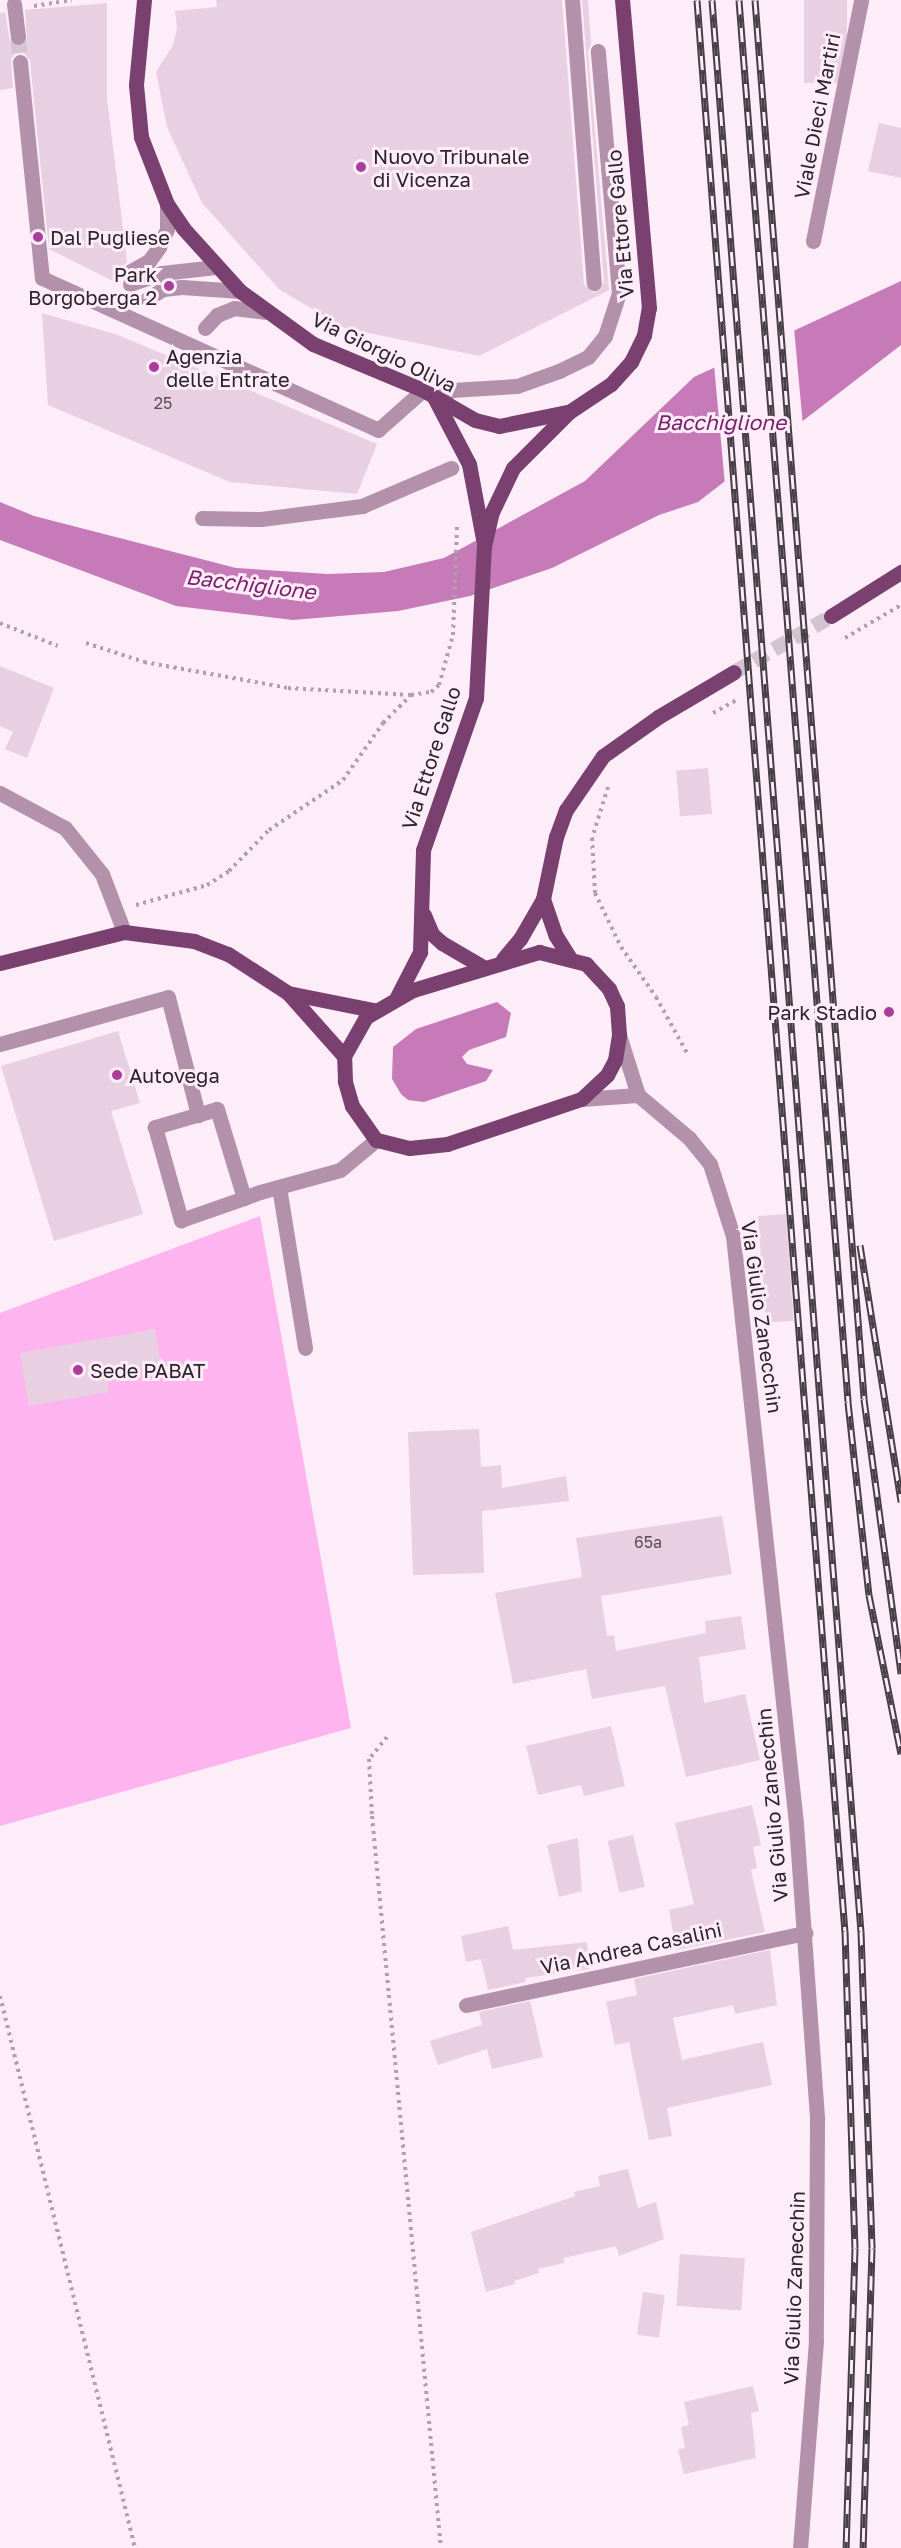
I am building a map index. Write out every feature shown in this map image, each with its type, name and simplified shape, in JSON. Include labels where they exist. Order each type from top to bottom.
[{"type":"main road","name":"Via Giorgio Oliva","points":[[144,0],[139,20],[136,85],[141,137],[167,204],[216,267],[265,312],[313,344],[429,394],[484,424]]},
{"type":"main road","name":"Via Ettore Gallo","points":[[485,512],[513,468],[569,412],[611,384],[631,362],[644,335],[649,309],[622,0]]},
{"type":"main road","name":"Via Ettore Gallo","points":[[397,997],[420,952],[423,850],[476,698],[479,655],[485,512],[461,444],[429,394]]},
{"type":"main road","name":"Via Ettore Gallo","points":[[484,424],[500,426],[569,412]]},
{"type":"main road","points":[[831,616],[901,572]]},
{"type":"main road","points":[[502,960],[520,939],[543,899],[554,846],[566,810],[603,756],[658,717],[734,672]]},
{"type":"main road","points":[[543,899],[556,936],[570,958]]},
{"type":"main road","name":"Via Ettore Gallo","points":[[423,911],[432,934],[483,967]]},
{"type":"main road","points":[[0,963],[124,932],[194,941],[228,954],[288,993],[344,1056],[352,1106],[376,1140],[409,1148],[447,1144],[581,1099],[607,1075],[615,1060],[619,1035],[616,1006],[609,989],[586,964],[570,958],[539,952],[502,960],[397,997],[373,1010],[358,1027],[344,1056]]},
{"type":"main road","points":[[288,993],[373,1010]]},
{"type":"street","points":[[572,0],[594,283]]},
{"type":"street","name":"Viale Dieci Martiri","points":[[813,241],[861,0]]},
{"type":"street","points":[[12,4],[18,37]]},
{"type":"street","points":[[20,62],[42,278],[378,430],[429,394],[461,388],[517,386],[559,371],[588,357],[606,336],[619,293],[598,51]]},
{"type":"street","points":[[167,204],[167,229],[159,247],[149,261],[129,278],[216,267]]},
{"type":"street","points":[[147,299],[163,289],[182,287],[240,291]]},
{"type":"street","points":[[205,328],[216,315],[234,308],[265,312]]},
{"type":"street","points":[[202,518],[261,519],[362,506],[451,468]]},
{"type":"street","points":[[0,793],[65,828],[102,874],[124,932]]},
{"type":"street","points":[[0,1044],[168,997],[198,1115]]},
{"type":"street","points":[[581,1099],[638,1095],[619,1035]]},
{"type":"street","name":"Via Giulio Zanecchin","points":[[638,1095],[688,1137],[710,1164],[733,1236],[763,1489],[805,1933],[818,2119],[816,2341],[800,2548]]},
{"type":"street","points":[[244,1198],[217,1109],[155,1128],[181,1220],[244,1198],[260,1192],[340,1170],[376,1140]]},
{"type":"street","points":[[279,1187],[305,1348]]},
{"type":"street","name":"Via Andrea Casalini","points":[[466,2005],[805,1933]]},
{"type":"path","points":[[12,4],[72,0]]},
{"type":"path","points":[[86,643],[144,662],[288,688],[411,695],[431,692],[439,686],[453,635],[457,522]]},
{"type":"path","points":[[845,638],[901,605]]},
{"type":"path","points":[[0,623],[58,646]]},
{"type":"path","points":[[116,911],[207,885],[230,871],[269,830],[343,780],[383,723],[411,695]]},
{"type":"path","points":[[707,716],[736,700]]},
{"type":"path","points":[[614,777],[608,784],[608,796],[592,838],[595,893],[621,947],[656,997],[688,1055]]},
{"type":"path","points":[[387,1737],[369,1759],[372,1816],[441,2548]]},
{"type":"path","points":[[0,1996],[135,2548]]},
{"type":"shaded area","points":[[260,1216],[351,1728],[0,1826],[0,1313]]},
{"type":"water","name":"Bacchiglione","points":[[901,281],[901,345],[698,502],[659,515],[552,568],[470,596],[398,611],[293,620],[176,606],[0,540],[0,502],[34,516],[236,568],[327,574],[384,572],[444,558],[585,481],[694,377]]},
{"type":"water","points":[[497,1002],[511,1013],[506,1037],[469,1050],[462,1057],[467,1064],[493,1070],[486,1081],[424,1102],[408,1100],[401,1094],[392,1079],[393,1047],[416,1029]]},
{"type":"pier","points":[[794,328],[803,426],[725,485],[714,365]]},
{"type":"building","name":"Nuovo Tribunale di Vicenza","points":[[216,0],[562,0],[584,284],[594,293],[604,282],[582,0],[588,0],[591,44],[588,52],[609,290],[479,356],[345,328],[280,290],[202,203],[167,127],[156,72],[173,45],[177,28],[175,11],[217,7]]},
{"type":"building","points":[[804,0],[847,0],[847,83],[804,83]]},
{"type":"building","points":[[107,3],[107,98],[127,262],[119,271],[121,285],[49,249],[30,61],[24,53],[15,54],[11,59],[13,88],[0,90],[0,13],[5,12],[10,42],[19,47],[27,40],[25,10]]},
{"type":"building","points":[[879,123],[901,128],[901,178],[868,171]]},
{"type":"building","points":[[42,313],[118,335],[377,444],[357,494],[230,482],[48,405]]},
{"type":"building","points":[[0,666],[54,688],[27,758],[5,749],[13,732],[0,726]]},
{"type":"building","points":[[708,768],[712,814],[680,817],[676,771]]},
{"type":"building","points":[[118,1031],[140,1103],[111,1111],[143,1214],[54,1241],[1,1066]]},
{"type":"building","points":[[786,1214],[793,1321],[766,1323],[758,1216]]},
{"type":"building","name":"Sede PABAT","points":[[155,1329],[161,1365],[106,1375],[109,1392],[29,1406],[20,1353]]},
{"type":"building","points":[[479,1429],[481,1467],[501,1465],[502,1488],[566,1476],[569,1501],[482,1511],[484,1573],[413,1575],[408,1432]]},
{"type":"building","points":[[722,1516],[732,1574],[601,1596],[607,1636],[614,1635],[616,1651],[706,1633],[705,1621],[741,1616],[746,1649],[699,1657],[704,1703],[745,1694],[760,1760],[686,1777],[665,1686],[592,1699],[586,1669],[513,1684],[495,1593],[582,1577],[576,1538]]},
{"type":"building","points":[[611,1726],[625,1786],[584,1796],[581,1785],[538,1795],[526,1746]]},
{"type":"building","points":[[752,1805],[761,1845],[753,1847],[757,1868],[751,1870],[765,1932],[676,1950],[669,1910],[694,1904],[675,1823]]},
{"type":"building","points":[[633,1835],[645,1887],[620,1892],[608,1841]]},
{"type":"building","points":[[578,1838],[582,1891],[559,1897],[547,1845]]},
{"type":"building","points":[[508,1926],[513,1950],[587,1942],[589,1969],[525,1978],[526,1982],[488,1990],[481,1959],[466,1962],[461,1936]]},
{"type":"building","points":[[770,1950],[777,2005],[735,2014],[733,2005],[673,2018],[682,2060],[763,2042],[772,2085],[667,2108],[672,2136],[649,2140],[629,2042],[615,2045],[606,2002],[637,1995],[634,1979]]},
{"type":"building","points":[[530,2001],[543,2057],[492,2069],[487,2049],[438,2065],[430,2041],[482,2025],[479,2012]]},
{"type":"building","points":[[628,2169],[638,2208],[656,2202],[664,2239],[619,2256],[616,2246],[564,2258],[564,2263],[538,2269],[539,2273],[514,2281],[515,2284],[486,2292],[471,2232],[575,2196],[574,2192],[600,2186],[598,2176]]},
{"type":"building","points":[[680,2254],[745,2259],[741,2310],[676,2306]]},
{"type":"building","points":[[643,2292],[665,2295],[659,2338],[637,2335]]},
{"type":"building","points":[[753,2386],[759,2411],[751,2413],[756,2458],[684,2474],[678,2449],[685,2448],[681,2427],[689,2425],[684,2402]]},
{"type":"tunnel","points":[[18,37],[20,62]]},
{"type":"tunnel","points":[[734,672],[831,616]]},
{"type":"railway","points":[[697,0],[845,1931],[855,2248],[846,2548]]},
{"type":"railway","points":[[712,0],[861,1931],[872,2248],[863,2548]]},
{"type":"railway","points":[[739,0],[848,1402],[869,1595],[901,1754]]},
{"type":"railway","points":[[755,0],[864,1399],[901,1674]]},
{"type":"railway","points":[[860,1245],[901,1502]]},
{"type":"place","name":"Nuovo Tribunale di Vicenza","points":[[361,167]]},
{"type":"place","name":"Dal Pugliese","points":[[38,237]]},
{"type":"place","name":"Park Borgoberga 2","points":[[169,286]]},
{"type":"place","name":"Agenzia delle Entrate","points":[[154,367]]},
{"type":"place","name":"Park Stadio","points":[[889,1012]]},
{"type":"place","name":"Autovega","points":[[117,1075]]},
{"type":"place","name":"Sede PABAT","points":[[78,1370]]}]
